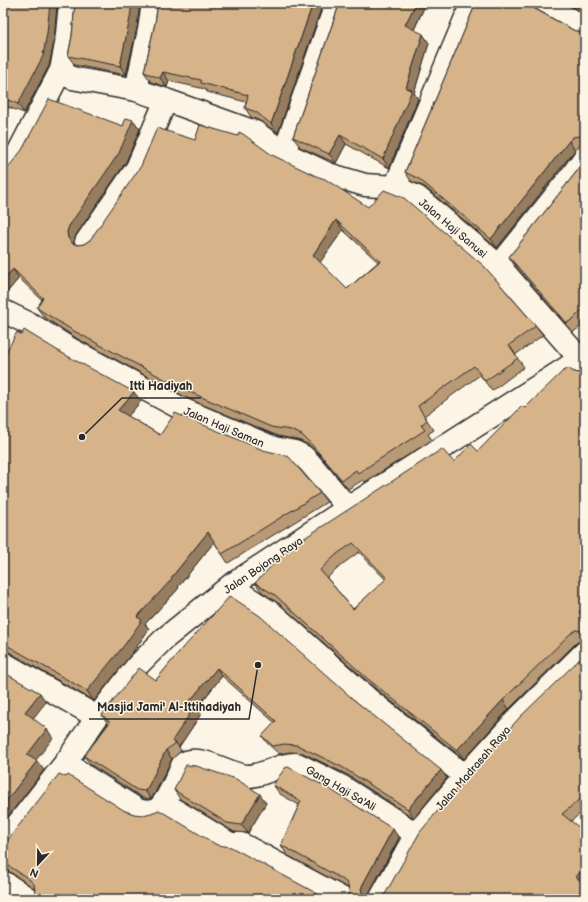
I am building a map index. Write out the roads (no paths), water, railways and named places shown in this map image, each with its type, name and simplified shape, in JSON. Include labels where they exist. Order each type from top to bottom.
[{"type":"street","points":[[3,171],[18,153],[61,70],[66,44],[70,3]]},
{"type":"street","points":[[136,90],[149,30],[153,3]]},
{"type":"street","points":[[395,187],[472,3]]},
{"type":"street","points":[[541,3],[585,28]]},
{"type":"street","points":[[284,153],[333,13]]},
{"type":"street","name":"Jalan Haji Sanusi","points":[[61,70],[72,78],[136,90],[255,132],[284,153],[328,174],[364,185],[395,187],[417,197],[499,266],[583,362]]},
{"type":"street","points":[[86,242],[137,168],[166,100]]},
{"type":"street","points":[[499,266],[585,157]]},
{"type":"street","name":"Jalan Haji Saman","points":[[3,311],[184,410],[274,448],[295,452],[303,456],[348,508]]},
{"type":"street","name":"Jalan Bojong Raya","points":[[3,843],[66,762],[137,666],[164,639],[230,586],[348,508],[583,362]]},
{"type":"street","points":[[230,586],[273,614],[367,698],[465,776]]},
{"type":"street","name":"Jalan Madrasah Raya","points":[[380,899],[416,834],[465,776],[518,718],[585,652]]},
{"type":"street","points":[[3,663],[98,717]]},
{"type":"street","name":"Gang Haji Sa'Ali","points":[[163,803],[185,762],[192,761],[206,763],[247,776],[289,764],[297,764],[341,786],[416,834]]},
{"type":"street","points":[[66,762],[86,777],[138,810],[151,812],[158,809],[163,803],[230,844],[241,844],[343,899]]},
{"type":"street","points":[[3,882],[29,899]]},
{"type":"place","name":"Itti Hadiyah","points":[[82,437]]},
{"type":"place","name":"Masjid Jami' Al-Ittihadiyah","points":[[258,665]]}]
